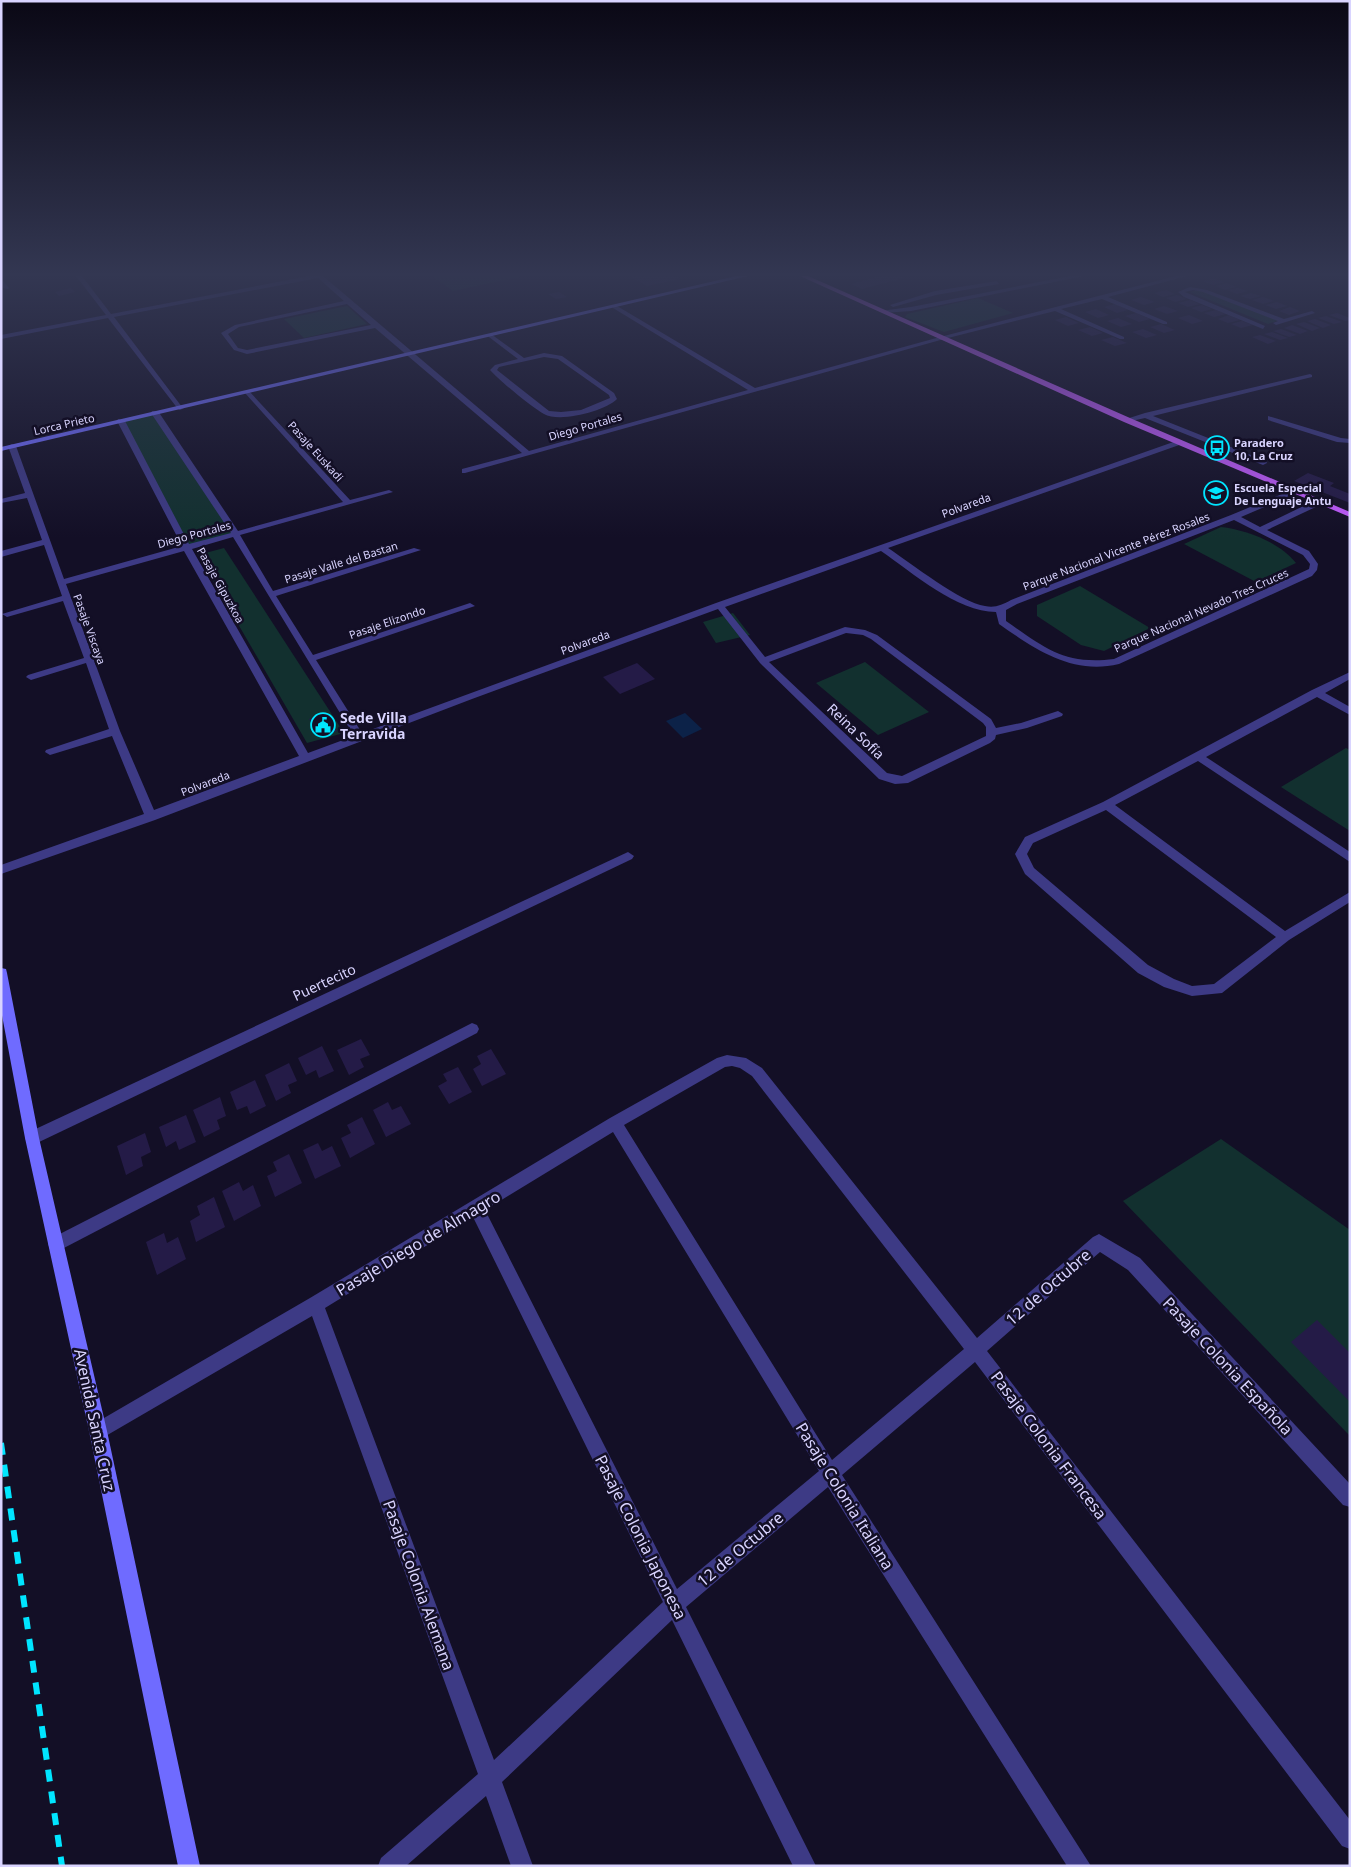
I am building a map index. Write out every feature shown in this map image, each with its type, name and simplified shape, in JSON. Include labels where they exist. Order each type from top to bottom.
[{"type":"main road","name":"Lorca Prieto","points":[[1,448],[372,363]]},
{"type":"main road","points":[[999,363],[1350,515]]},
{"type":"main road","name":"Avenida Santa Cruz","points":[[1,973],[32,1138],[98,1431],[189,1866]]},
{"type":"street","points":[[145,363],[180,408]]},
{"type":"street","points":[[422,363],[527,453]]},
{"type":"street","points":[[510,363],[498,366],[493,370],[547,413],[555,415],[571,413],[608,403],[614,397],[567,363]]},
{"type":"street","points":[[708,363],[753,390]]},
{"type":"street","name":"Diego Portales","points":[[465,471],[851,363]]},
{"type":"street","points":[[1127,420],[1310,376]]},
{"type":"street","name":"Pasaje Euskadi","points":[[247,392],[348,503]]},
{"type":"street","points":[[155,413],[236,534],[271,595],[360,738]]},
{"type":"street","points":[[555,415],[560,422]]},
{"type":"street","points":[[1145,415],[1263,463]]},
{"type":"street","points":[[1271,418],[1340,440],[1350,441]]},
{"type":"street","name":"Pasaje Gipuzkoa","points":[[121,421],[187,548],[306,759]]},
{"type":"street","name":"Polvareda","points":[[1,870],[152,817],[719,605],[1179,442]]},
{"type":"street","name":"Pasaje Viscaya","points":[[12,446],[114,731],[152,817]]},
{"type":"street","name":"Parque Nacional Vicente Pérez Rosales","points":[[1002,609],[1014,602],[1234,517],[1294,491]]},
{"type":"street","name":"Diego Portales","points":[[62,582],[389,492]]},
{"type":"street","points":[[1,501],[29,495]]},
{"type":"street","points":[[1234,517],[1260,530],[1319,502]]},
{"type":"street","name":"Parque Nacional Nevado Tres Cruces","points":[[1002,609],[1000,614],[1002,622],[1055,658],[1084,665],[1116,662],[1309,574],[1313,570],[1314,564],[1306,554],[1260,530]]},
{"type":"street","points":[[1,554],[46,542]]},
{"type":"street","points":[[882,548],[964,602],[984,609],[1002,609]]},
{"type":"street","name":"Pasaje Valle del Bastan","points":[[271,595],[417,550]]},
{"type":"street","points":[[7,614],[67,598]]},
{"type":"street","name":"Reina Sofía","points":[[719,605],[764,661],[878,773],[890,779],[904,780],[986,741],[991,737],[992,732],[1023,726],[1058,714]]},
{"type":"street","name":"Pasaje Elizondo","points":[[311,659],[470,606]]},
{"type":"street","points":[[764,661],[845,630],[865,633],[874,637],[987,721],[992,727],[992,732]]},
{"type":"street","points":[[31,677],[89,659]]},
{"type":"street","points":[[1350,675],[1107,805],[1029,840],[1021,854],[1030,871],[1143,969],[1169,983],[1192,992],[1217,989],[1285,937],[1350,896]]},
{"type":"street","points":[[1316,692],[1350,712]]},
{"type":"street","points":[[50,752],[114,731]]},
{"type":"street","points":[[1199,756],[1350,858]]},
{"type":"street","points":[[1107,805],[1285,937]]},
{"type":"street","name":"Puertecito","points":[[32,1138],[628,856]]},
{"type":"street","points":[[56,1244],[472,1029]]},
{"type":"street","name":"Pasaje Diego de Almagro","points":[[98,1431],[477,1209],[615,1123],[722,1062],[739,1061]]},
{"type":"street","name":"Pasaje Colonia Francesa","points":[[739,1061],[748,1064],[757,1072],[976,1350],[1350,1838]]},
{"type":"street","name":"Pasaje Colonia Italiana","points":[[615,1123],[830,1473],[1080,1866]]},
{"type":"street","name":"Pasaje Colonia Japonesa","points":[[477,1209],[805,1866]]},
{"type":"street","name":"12 de Octubre","points":[[389,1866],[490,1778],[675,1604],[976,1350],[1098,1242]]},
{"type":"street","name":"Pasaje Colonia Española","points":[[1098,1242],[1134,1264],[1350,1498]]},
{"type":"street","name":"Pasaje Colonia Alemana","points":[[316,1304],[522,1866]]},
{"type":"green space","points":[[155,413],[236,535],[187,548],[121,421]]},
{"type":"green space","points":[[1221,527],[1262,538],[1281,549],[1296,563],[1256,582],[1184,544]]},
{"type":"green space","points":[[224,548],[344,733],[307,743],[198,555]]},
{"type":"green space","points":[[1080,586],[1150,628],[1104,651],[1081,645],[1037,616],[1037,605]]},
{"type":"green space","points":[[733,613],[750,635],[716,643],[703,622]]},
{"type":"green space","points":[[865,662],[929,712],[878,735],[816,683]]},
{"type":"green space","points":[[1346,748],[1350,750],[1350,831],[1281,787]]},
{"type":"green space","points":[[1221,1139],[1350,1230],[1350,1436],[1123,1201]]},
{"type":"water","points":[[685,713],[702,729],[683,738],[666,721]]},
{"type":"building","points":[[1308,473],[1334,483],[1330,486],[1350,494],[1350,503],[1294,481]]},
{"type":"building","points":[[637,663],[655,679],[620,694],[603,677]]},
{"type":"building","name":"Sede Villa Terravida","points":[[325,713],[337,731],[320,737],[309,719]]},
{"type":"building","points":[[361,1039],[370,1055],[360,1059],[364,1067],[349,1075],[337,1050]]},
{"type":"building","points":[[322,1046],[334,1071],[319,1078],[316,1070],[306,1075],[298,1058]]},
{"type":"building","points":[[491,1049],[506,1074],[482,1086],[473,1069],[481,1064],[477,1056]]},
{"type":"building","points":[[289,1063],[297,1081],[288,1085],[291,1093],[276,1101],[265,1075]]},
{"type":"building","points":[[458,1067],[472,1092],[449,1104],[438,1086],[447,1081],[443,1074]]},
{"type":"building","points":[[255,1080],[266,1106],[250,1114],[247,1106],[237,1110],[230,1092]]},
{"type":"building","points":[[220,1097],[226,1116],[217,1120],[220,1129],[204,1137],[193,1110]]},
{"type":"building","points":[[388,1102],[392,1110],[401,1106],[411,1124],[386,1137],[373,1110]]},
{"type":"building","points":[[186,1115],[196,1142],[179,1150],[176,1141],[166,1147],[159,1127]]},
{"type":"building","points":[[362,1117],[375,1144],[350,1158],[341,1138],[351,1133],[347,1125]]},
{"type":"building","points":[[145,1133],[151,1152],[141,1157],[143,1166],[126,1175],[117,1146]]},
{"type":"building","points":[[318,1143],[322,1151],[332,1146],[341,1166],[315,1179],[303,1150]]},
{"type":"building","points":[[289,1154],[302,1183],[275,1197],[267,1176],[277,1171],[273,1162]]},
{"type":"building","points":[[239,1182],[243,1191],[253,1185],[261,1206],[234,1221],[222,1191]]},
{"type":"building","points":[[214,1197],[225,1227],[196,1242],[190,1221],[200,1215],[197,1206]]},
{"type":"building","points":[[164,1233],[167,1243],[178,1237],[186,1259],[157,1275],[146,1242]]},
{"type":"building","points":[[1317,1320],[1350,1353],[1350,1402],[1291,1342]]},
{"type":"railway","points":[[1,1443],[62,1866]]},
{"type":"place","name":"Paradero 10, La Cruz","points":[[1217,448]]},
{"type":"place","name":"Escuela Especial De Lenguaje Antu","points":[[1216,493]]},
{"type":"place","name":"Sede Villa Terravida","points":[[323,725]]}]
